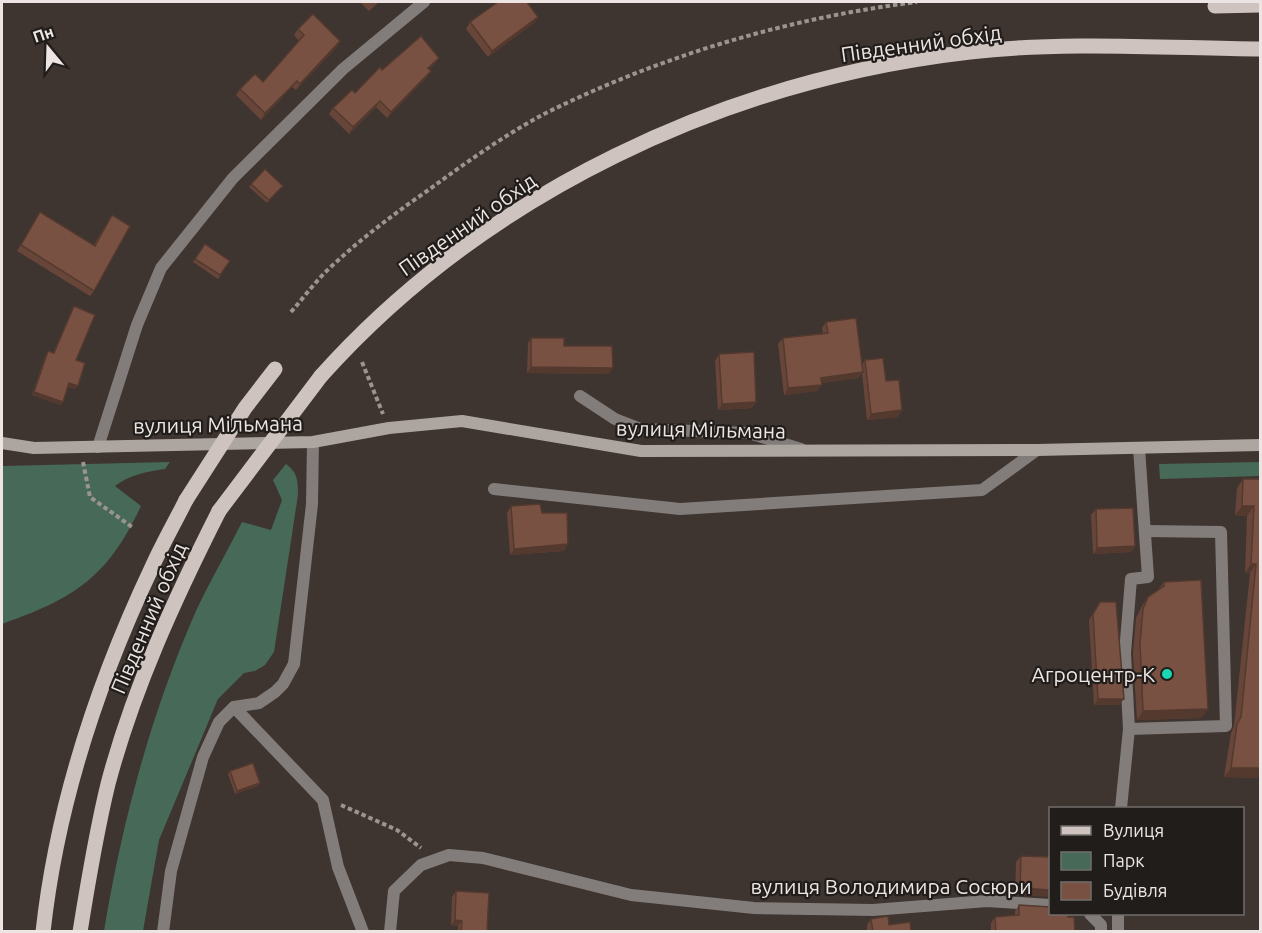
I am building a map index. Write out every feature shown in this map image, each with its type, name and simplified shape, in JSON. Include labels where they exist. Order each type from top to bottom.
[{"type":"main road","points":[[1215,6],[1260,5]]},
{"type":"main road","name":"Південний обхід","points":[[80,932],[91,861],[108,783],[128,720],[182,584],[219,511],[321,376],[366,327],[405,292],[495,225],[597,165],[647,141],[740,104],[840,75],[971,52],[1118,47],[1260,49]]},
{"type":"main road","name":"Південний обхід","points":[[43,932],[48,886],[63,817],[98,697],[149,572],[186,500],[239,417],[275,369]]},
{"type":"street","points":[[98,447],[137,325],[161,268],[233,178],[343,69],[424,2]]},
{"type":"street","points":[[580,396],[615,419],[641,429],[749,433],[805,451]]},
{"type":"street","name":"вулиця Мільмана","points":[[2,443],[34,448],[313,442],[388,428],[462,421],[641,451],[1037,450],[1260,445]]},
{"type":"street","points":[[163,932],[171,871],[203,757],[219,722],[234,707],[260,703],[275,692],[283,684],[294,664],[312,504],[313,442]]},
{"type":"street","points":[[1121,807],[1129,729],[1125,653],[1131,579],[1148,577],[1139,448]]},
{"type":"street","points":[[494,489],[680,509],[982,490],[1037,450]]},
{"type":"street","points":[[1129,729],[1226,726],[1221,532],[1146,531]]},
{"type":"street","points":[[234,707],[323,800],[338,867],[363,932]]},
{"type":"street","name":"вулиця Володимира Сосюри","points":[[390,932],[394,891],[421,865],[449,855],[483,858],[631,896],[754,908],[873,910],[987,902],[1049,905]]},
{"type":"street","points":[[1091,915],[1101,925],[1101,932]]},
{"type":"street","points":[[1118,915],[1118,932]]},
{"type":"path","points":[[291,312],[332,266],[374,229],[506,136],[543,115],[606,86],[725,42],[808,21],[917,2]]},
{"type":"path","points":[[362,362],[388,428]]},
{"type":"path","points":[[80,447],[90,497],[132,527]]},
{"type":"path","points":[[323,800],[351,808],[397,830],[436,860]]},
{"type":"green space","points":[[170,462],[165,469],[133,476],[115,486],[141,506],[128,531],[101,568],[86,582],[50,605],[2,624],[2,466]]},
{"type":"green space","points":[[1260,462],[1260,476],[1160,479],[1159,464]]},
{"type":"green space","points":[[286,464],[296,478],[298,495],[274,652],[265,665],[255,671],[244,673],[218,699],[159,840],[143,931],[104,931],[120,849],[140,768],[180,650],[201,600],[242,522],[271,530],[282,500],[273,480]]},
{"type":"building","points":[[498,2],[527,2],[538,17],[492,51],[470,22]]},
{"type":"building","points":[[313,14],[340,41],[300,84],[297,81],[265,113],[240,89],[255,74],[263,82],[304,35],[298,29]]},
{"type":"building","points":[[421,36],[439,58],[428,68],[431,71],[391,112],[380,101],[353,127],[333,108],[352,90],[355,93],[380,67],[382,70]]},
{"type":"building","points":[[265,169],[283,186],[269,200],[251,184]]},
{"type":"building","points":[[40,212],[95,246],[112,215],[130,226],[94,291],[21,245]]},
{"type":"building","points":[[205,244],[230,261],[220,275],[195,259]]},
{"type":"building","points":[[74,306],[95,315],[76,360],[85,363],[78,386],[69,383],[63,402],[34,392],[48,351],[54,353]]},
{"type":"building","points":[[856,318],[863,372],[821,378],[822,385],[788,388],[783,338],[828,333],[826,322]]},
{"type":"building","points":[[531,338],[564,338],[564,346],[612,346],[613,368],[531,367]]},
{"type":"building","points":[[754,352],[756,402],[722,404],[719,354]]},
{"type":"building","points":[[883,358],[886,381],[899,380],[902,410],[871,414],[865,360]]},
{"type":"building","points":[[1243,479],[1260,479],[1260,768],[1231,768],[1237,724],[1241,717],[1256,564],[1251,564],[1254,506],[1242,506]]},
{"type":"building","points":[[540,504],[542,513],[567,513],[568,544],[514,549],[511,506]]},
{"type":"building","points":[[1133,508],[1135,546],[1097,548],[1096,509]]},
{"type":"building","name":"Агроцентр-К","points":[[1201,580],[1208,709],[1143,711],[1140,644],[1143,609],[1148,597],[1164,586],[1164,582]]},
{"type":"building","points":[[1100,602],[1116,602],[1124,699],[1098,699],[1093,614]]},
{"type":"building","points":[[253,763],[260,783],[237,791],[230,771]]},
{"type":"building","points":[[1021,856],[1049,857],[1049,890],[1020,888]]},
{"type":"building","points":[[456,891],[489,893],[487,932],[461,932],[462,921],[455,920]]},
{"type":"building","points":[[1019,905],[1049,907],[1049,915],[1074,917],[1075,932],[996,932],[995,917],[1019,915]]},
{"type":"building","points":[[888,916],[889,925],[910,922],[911,932],[873,932],[871,919]]},
{"type":"place","name":"Агроцентр-К","points":[[1167,674]]}]
